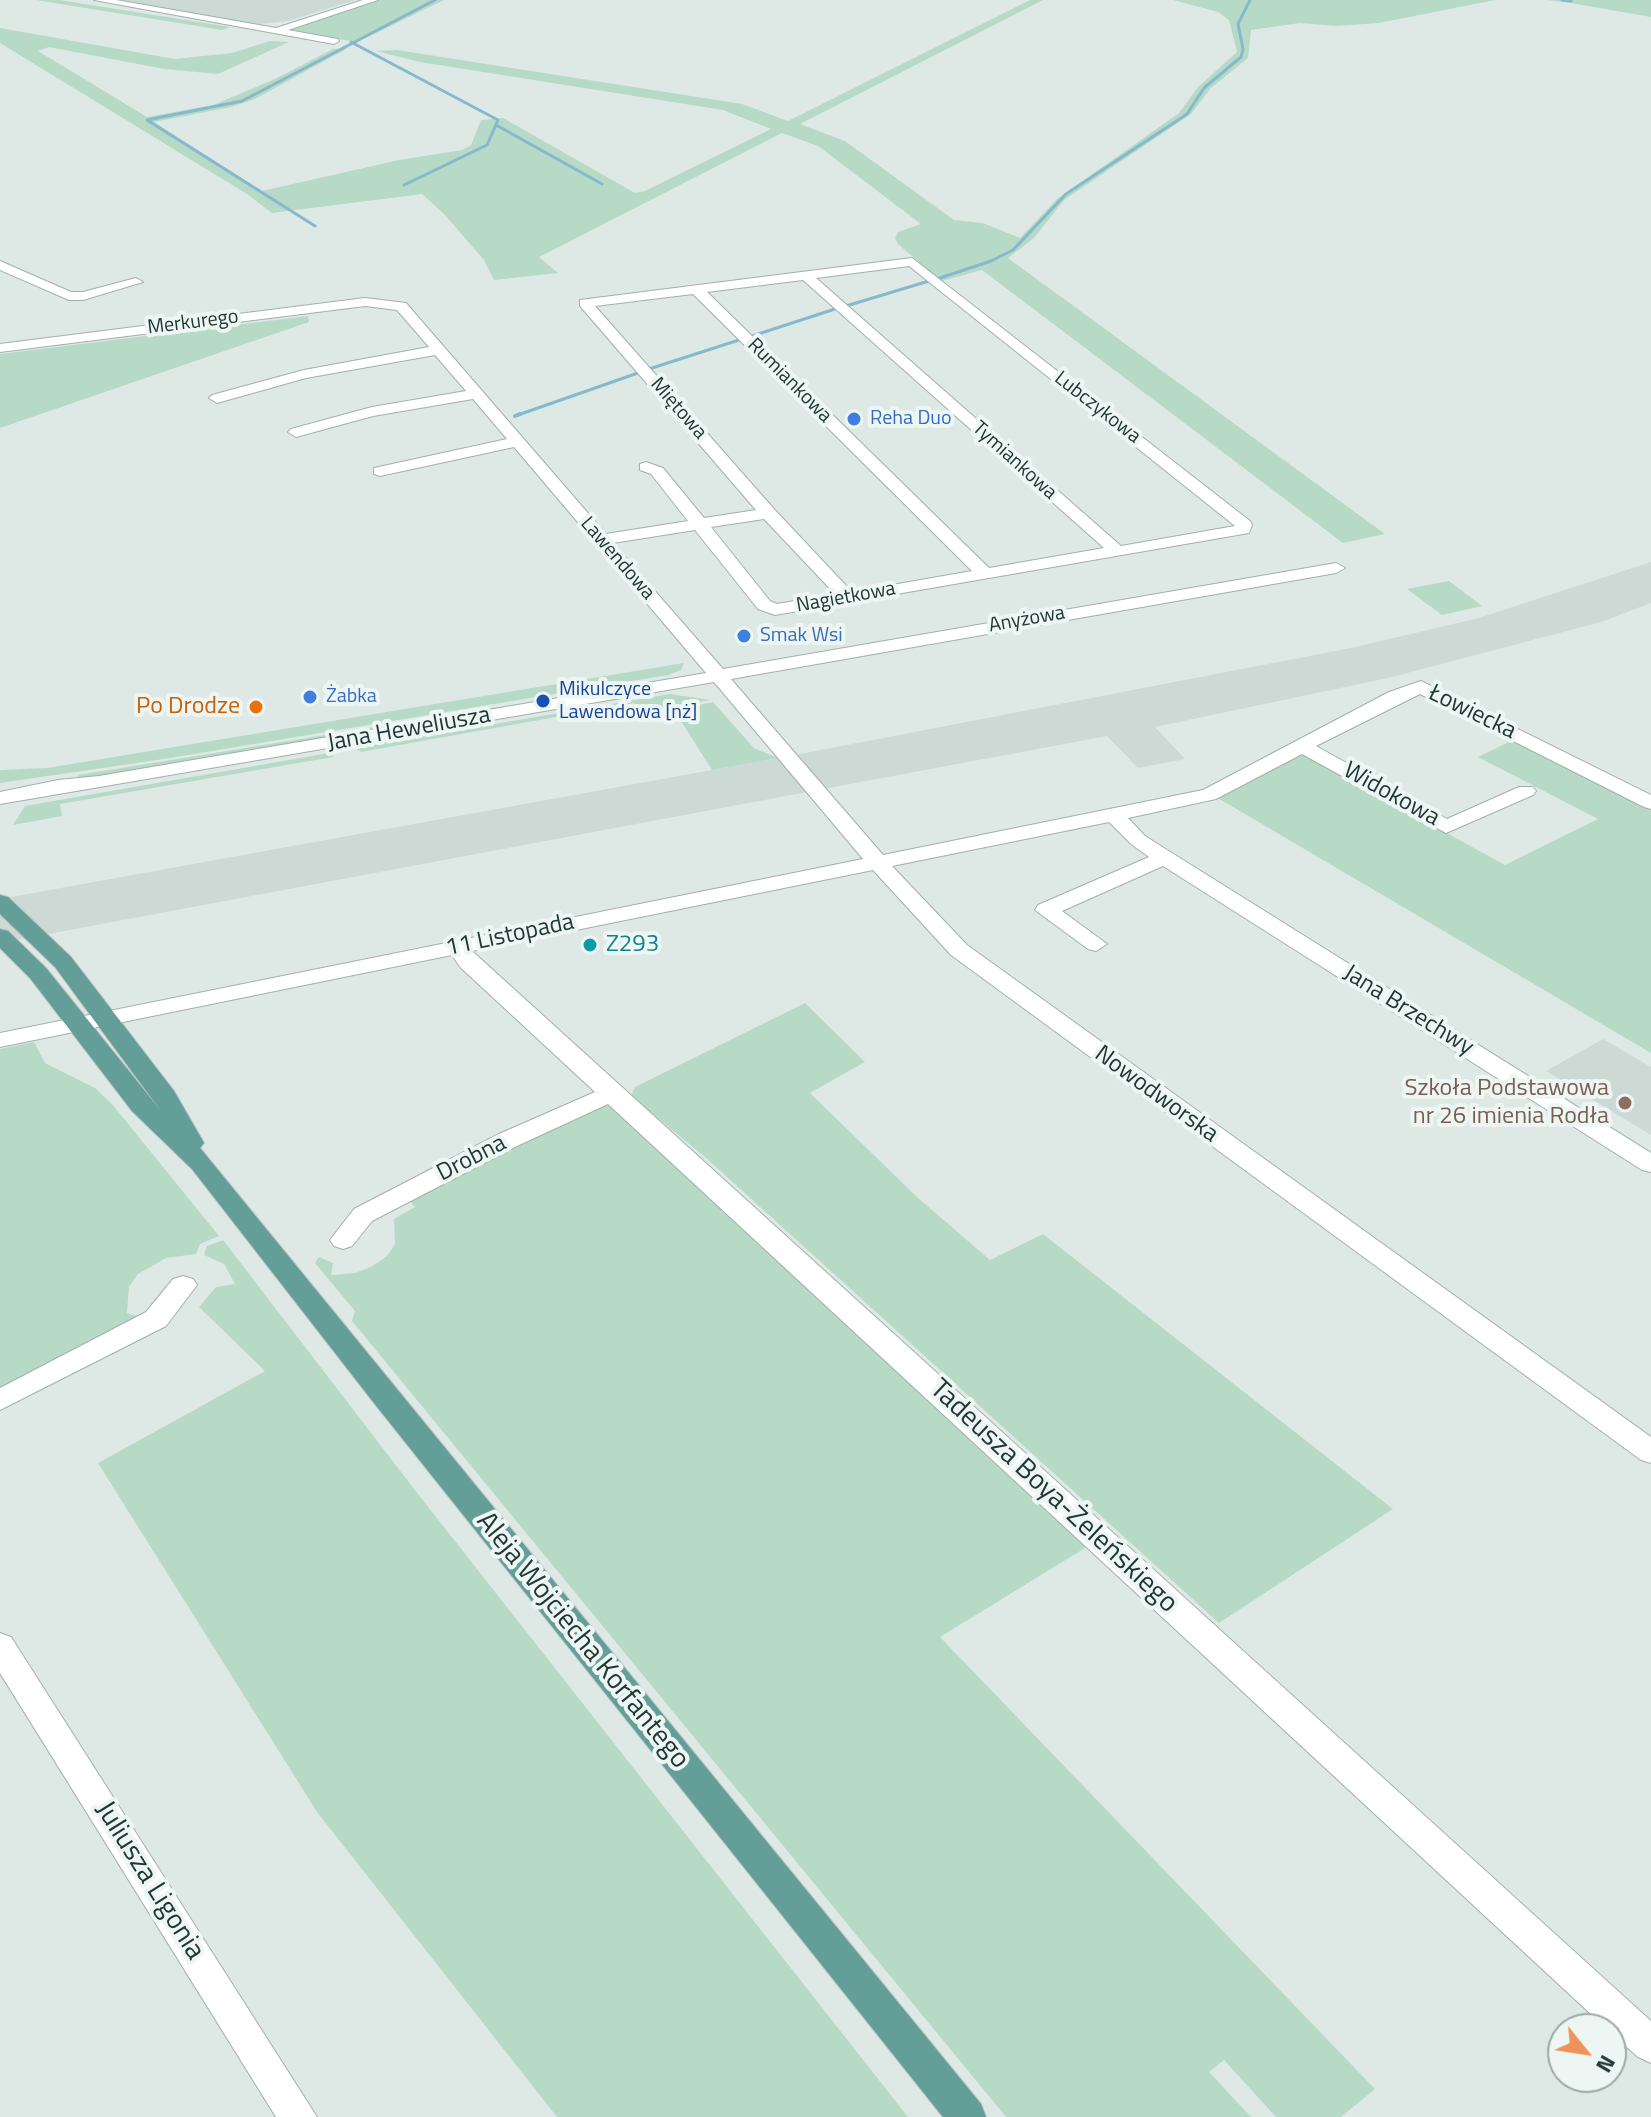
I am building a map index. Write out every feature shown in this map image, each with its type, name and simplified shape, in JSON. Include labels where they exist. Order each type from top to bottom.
[{"type":"main road","name":"Aleja Wojciecha Korfantego","points":[[0,902],[63,962],[165,1096],[201,1163]]},
{"type":"main road","name":"Aleja Wojciecha Korfantego","points":[[0,936],[38,973],[141,1106],[201,1163],[384,1396],[967,2117]]},
{"type":"street","points":[[99,0],[334,41]]},
{"type":"street","points":[[257,36],[373,0]]},
{"type":"street","name":"Lubczykowa","points":[[696,289],[912,262],[1244,525],[1243,529],[1236,531],[985,574]]},
{"type":"street","points":[[0,265],[76,297],[136,282]]},
{"type":"street","name":"Tymiankowa","points":[[804,274],[1117,551]]},
{"type":"street","name":"Miętowa","points":[[696,289],[585,303],[768,513],[848,598]]},
{"type":"street","name":"Rumiankowa","points":[[696,289],[985,574]]},
{"type":"street","name":"Merkurego","points":[[0,348],[306,309],[387,302]]},
{"type":"street","name":"Lawendowa","points":[[387,302],[401,306],[718,676]]},
{"type":"street","points":[[217,398],[304,374],[439,350]]},
{"type":"street","points":[[296,432],[372,412],[476,394]]},
{"type":"street","points":[[380,471],[517,442]]},
{"type":"street","name":"Nagietkowa","points":[[646,467],[657,471],[768,609],[985,574]]},
{"type":"street","points":[[601,540],[768,513]]},
{"type":"street","name":"Anyżowa","points":[[718,676],[1336,568]]},
{"type":"street","name":"Nowodworska","points":[[718,676],[940,933],[983,970],[1651,1452]]},
{"type":"street","name":"Jana Heweliusza","points":[[0,798],[718,676]]},
{"type":"street","name":"Łowiecka","points":[[1209,795],[1396,696],[1421,687],[1651,803]]},
{"type":"street","name":"Widokowa","points":[[1302,746],[1446,827],[1526,791]]},
{"type":"street","name":"Jana Heweliusza","points":[[0,808],[99,782]]},
{"type":"street","name":"11 Listopada","points":[[0,1040],[1209,795]]},
{"type":"street","name":"Jana Brzechwy","points":[[1114,815],[1138,840],[1164,858],[1651,1164]]},
{"type":"street","points":[[1096,944],[1046,910],[1164,858]]},
{"type":"street","name":"Tadeusza Boya-Żeleńskiego","points":[[458,947],[468,962],[1651,2045]]},
{"type":"street","name":"Drobna","points":[[343,1240],[363,1215],[508,1140],[612,1093]]},
{"type":"street","points":[[0,1400],[156,1319],[183,1285]]},
{"type":"street","name":"Juliusza Ligonia","points":[[0,1646],[298,2117]]},
{"type":"shaded area","points":[[109,0],[355,0],[288,21],[259,24]]},
{"type":"shaded area","points":[[1651,562],[1651,603],[1601,622],[1388,678],[1155,727],[1185,759],[1138,768],[1107,736],[0,943],[0,899],[795,755],[1351,648],[1479,618]]},
{"type":"shaded area","name":"Szkoła Podstawowa nr 26 imienia Rodła","points":[[1603,1039],[1651,1067],[1651,1135],[1546,1071]]},
{"type":"green space","points":[[36,0],[59,0],[230,27],[222,30]]},
{"type":"green space","points":[[379,0],[444,0],[357,42],[291,31],[296,26]]},
{"type":"green space","points":[[1030,0],[1043,0],[800,124],[845,141],[954,220],[983,223],[1020,238],[1057,199],[1179,113],[1198,87],[1237,52],[1229,20],[1218,12],[1173,0],[1495,0],[1379,23],[1336,26],[1300,23],[1251,30],[1248,58],[1211,88],[1191,114],[1064,200],[1034,238],[1008,258],[1385,534],[1343,543],[982,270],[942,281],[898,244],[895,238],[898,232],[921,224],[818,146],[782,133],[539,257],[558,273],[494,280],[484,260],[422,194],[272,213],[247,194],[0,43],[0,28],[175,59],[232,53],[270,41],[289,42],[218,74],[164,69],[49,47],[38,51],[147,117],[213,105],[275,79],[333,49],[348,48],[255,99],[231,107],[154,122],[262,191],[399,160],[462,150],[471,145],[481,120],[503,118],[635,193],[645,191],[771,129],[723,110],[420,62],[376,51],[397,50],[742,104],[788,121]]},
{"type":"green space","points":[[1546,0],[1651,0],[1651,17],[1571,3]]},
{"type":"green space","points":[[308,316],[309,322],[0,428],[0,354]]},
{"type":"green space","points":[[1449,581],[1482,606],[1442,615],[1407,589]]},
{"type":"green space","points":[[684,663],[681,670],[668,675],[164,759],[0,783],[0,770],[47,768]]},
{"type":"green space","points":[[670,694],[711,700],[641,712],[634,703],[361,752],[355,748]]},
{"type":"green space","points":[[713,702],[754,748],[778,758],[712,770],[674,710]]},
{"type":"green space","points":[[499,707],[501,710],[222,756],[79,779],[78,775]]},
{"type":"green space","points":[[1513,740],[1651,808],[1651,1053],[1216,797],[1303,754],[1505,865],[1598,819],[1478,757]]},
{"type":"green space","points":[[335,752],[333,757],[60,804],[62,816],[13,825],[25,806]]},
{"type":"green space","points":[[805,1003],[865,1062],[810,1093],[917,1197],[990,1260],[1043,1234],[1393,1509],[1219,1623],[705,1157],[631,1096],[635,1087]]},
{"type":"green space","points":[[34,1042],[45,1063],[95,1088],[112,1104],[219,1236],[200,1244],[196,1254],[166,1258],[138,1274],[129,1287],[127,1313],[140,1317],[0,1391],[0,1049]]},
{"type":"green space","points":[[604,1105],[616,1108],[1090,1545],[940,1637],[1375,2089],[1341,2117],[1276,2117],[1224,2060],[1209,2072],[1251,2117],[1006,2117],[352,1321],[355,1311],[315,1263],[319,1257],[333,1263],[331,1275],[355,1273],[371,1267],[387,1256],[395,1244],[394,1219],[415,1207],[408,1199],[575,1113]]},
{"type":"green space","points":[[223,1240],[418,1494],[908,2117],[557,2117],[317,1812],[98,1463],[265,1371],[199,1307],[216,1287],[235,1284],[224,1264],[204,1255],[207,1246]]},
{"type":"waterway","points":[[353,43],[435,0]]},
{"type":"waterway","points":[[937,279],[991,261],[1013,250],[1066,194],[1187,114],[1204,88],[1241,57],[1243,49],[1238,24],[1250,0]]},
{"type":"waterway","points":[[1562,0],[1571,1]]},
{"type":"waterway","points":[[315,226],[147,120],[242,101],[353,43]]},
{"type":"waterway","points":[[353,43],[498,120],[487,145],[404,185]]},
{"type":"waterway","points":[[496,125],[602,184]]},
{"type":"waterway","points":[[846,306],[929,281]]},
{"type":"waterway","points":[[749,337],[835,309]]},
{"type":"waterway","points":[[649,369],[739,340]]},
{"type":"waterway","points":[[520,414],[515,416],[638,373]]},
{"type":"place","name":"Reha Duo","points":[[854,419]]},
{"type":"place","name":"Smak Wsi","points":[[744,636]]},
{"type":"place","name":"Żabka","points":[[310,697]]},
{"type":"place","name":"Mikulczyce Lawendowa [nż]","points":[[543,701]]},
{"type":"place","name":"Po Drodze","points":[[256,707]]},
{"type":"place","name":"Z293","points":[[590,945]]},
{"type":"place","name":"Szkoła Podstawowa nr 26 imienia Rodła","points":[[1625,1103]]}]
